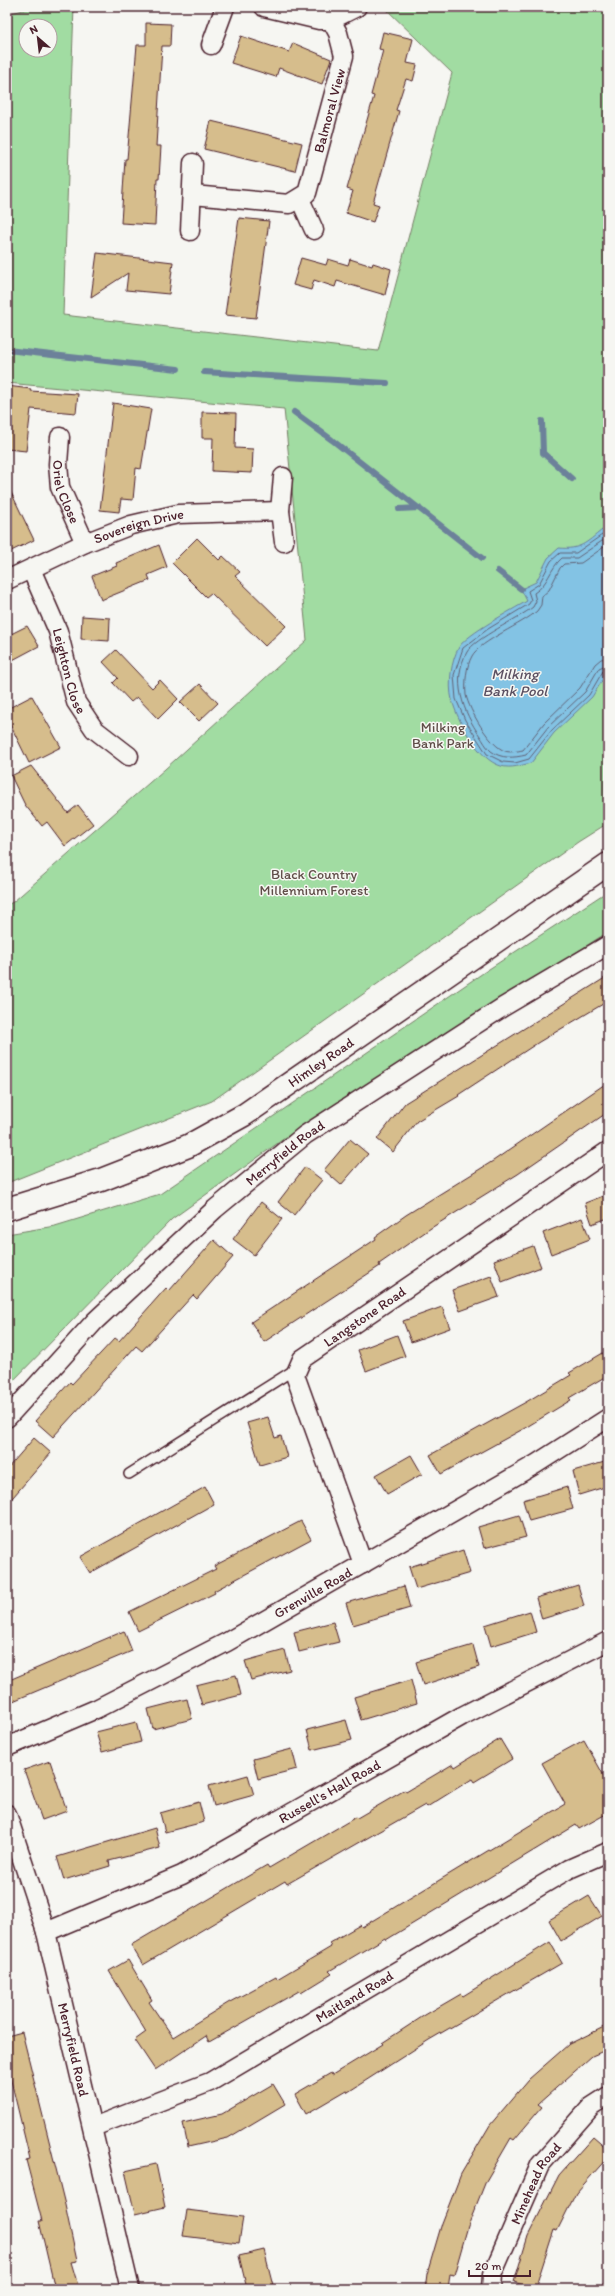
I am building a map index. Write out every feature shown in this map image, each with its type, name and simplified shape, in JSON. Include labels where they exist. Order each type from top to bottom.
[{"type":"main road","name":"Himley Road","points":[[7,1209],[101,1180],[188,1146],[244,1115],[608,864]]},
{"type":"street","points":[[211,45],[225,7]]},
{"type":"street","points":[[264,7],[319,20],[331,20],[357,7]]},
{"type":"street","name":"Balmoral View","points":[[300,199],[307,193],[344,56],[338,33],[331,20]]},
{"type":"street","points":[[190,231],[193,194],[193,163]]},
{"type":"street","points":[[193,194],[289,204],[300,199],[314,230]]},
{"type":"street","name":"Oriel Close","points":[[60,437],[58,464],[60,488],[85,543]]},
{"type":"street","points":[[283,477],[280,511],[284,542]]},
{"type":"street","name":"Sovereign Drive","points":[[7,580],[85,543],[131,524],[178,514],[280,511]]},
{"type":"street","name":"Leighton Close","points":[[31,569],[58,631],[76,702],[94,729],[129,756]]},
{"type":"street","name":"Merryfield Road","points":[[7,1418],[95,1321],[215,1210],[305,1135],[503,1007],[608,945]]},
{"type":"street","name":"Langstone Road","points":[[298,1367],[302,1359],[608,1151]]},
{"type":"street","points":[[298,1367],[295,1375],[363,1564]]},
{"type":"street","name":"Grenville Road","points":[[7,1747],[96,1709],[228,1642],[536,1464],[608,1418]]},
{"type":"street","name":"Russell's Hall Road","points":[[46,1932],[182,1875],[462,1716],[606,1647]]},
{"type":"street","name":"Merryfield Road","points":[[7,1814],[46,1932],[130,2289]]},
{"type":"street","name":"Maitland Road","points":[[93,2127],[210,2082],[569,1869],[608,1852]]},
{"type":"street","name":"Minehead Road","points":[[490,2289],[492,2275],[540,2165],[591,2107],[608,2096]]},
{"type":"lane","points":[[129,1474],[298,1367]]},
{"type":"green space","name":"Milking Bank Park","points":[[36,7],[74,7],[63,315],[378,351],[452,73],[384,7],[608,7],[608,823],[578,842],[212,1101],[7,1183],[7,905],[13,902],[165,769],[307,640],[284,409],[7,383],[7,14]]},
{"type":"green space","points":[[608,891],[608,932],[285,1138],[172,1219],[7,1387],[7,1234],[55,1226],[160,1194],[486,971]]},
{"type":"water","name":"Milking Bank Pool","points":[[602,530],[608,533],[608,671],[592,697],[554,733],[531,763],[509,767],[501,766],[485,756],[477,748],[464,729],[455,709],[452,700],[450,680],[456,653],[464,642],[490,622],[527,601],[521,589],[536,582],[548,558],[559,548],[578,547]]},
{"type":"building","points":[[146,23],[171,24],[170,46],[162,46],[156,146],[161,146],[159,179],[157,179],[155,225],[121,223],[125,159],[127,159],[137,45],[146,45]]},
{"type":"building","points":[[383,32],[413,39],[407,63],[417,65],[413,81],[406,79],[396,110],[399,111],[373,203],[379,205],[373,222],[346,213],[353,191],[347,189],[374,96],[371,95],[383,50],[379,49]]},
{"type":"building","points":[[241,36],[289,52],[293,43],[331,59],[322,84],[279,68],[276,77],[231,63]]},
{"type":"building","points":[[211,121],[302,143],[295,171],[204,149]]},
{"type":"building","points":[[239,218],[269,221],[256,318],[225,315]]},
{"type":"building","points":[[97,253],[173,262],[169,294],[126,290],[128,273],[91,297]]},
{"type":"building","points":[[301,258],[326,265],[328,259],[348,265],[350,259],[372,266],[373,263],[391,269],[385,295],[337,281],[335,287],[314,280],[311,290],[293,285]]},
{"type":"building","points":[[7,386],[31,389],[30,391],[78,394],[76,413],[31,409],[26,451],[7,449]]},
{"type":"building","points":[[113,403],[151,409],[141,469],[136,468],[133,500],[121,499],[119,512],[100,510]]},
{"type":"building","points":[[202,412],[236,413],[235,448],[253,449],[252,473],[212,471],[213,438],[202,438]]},
{"type":"building","points":[[7,484],[34,540],[7,553]]},
{"type":"building","points":[[197,538],[219,560],[223,556],[240,572],[235,576],[286,626],[265,646],[211,593],[206,597],[172,563]]},
{"type":"building","points":[[159,545],[167,567],[148,575],[150,580],[101,600],[92,576],[117,566],[116,563]]},
{"type":"building","points":[[82,616],[110,618],[109,641],[81,639]]},
{"type":"building","points":[[27,626],[39,646],[7,663],[7,636]]},
{"type":"building","points":[[116,650],[152,688],[160,680],[178,699],[158,719],[137,697],[131,702],[113,683],[118,678],[103,662]]},
{"type":"building","points":[[200,684],[218,703],[199,721],[180,702]]},
{"type":"building","points":[[32,696],[61,747],[29,763],[7,718],[7,709]]},
{"type":"building","points":[[31,766],[68,813],[78,805],[93,824],[65,846],[47,822],[42,826],[25,805],[11,776]]},
{"type":"building","points":[[608,976],[608,1001],[539,1042],[458,1095],[459,1096],[417,1121],[393,1152],[377,1139],[405,1103]]},
{"type":"building","points":[[608,1082],[608,1112],[518,1174],[431,1228],[379,1264],[380,1266],[264,1342],[251,1322],[376,1239],[375,1237],[406,1215],[493,1161]]},
{"type":"building","points":[[350,1139],[368,1154],[341,1185],[324,1170]]},
{"type":"building","points":[[305,1167],[322,1180],[294,1215],[278,1202]]},
{"type":"building","points":[[608,1194],[608,1218],[592,1224],[585,1203]]},
{"type":"building","points":[[261,1202],[282,1219],[254,1255],[233,1239]]},
{"type":"building","points":[[582,1218],[590,1239],[551,1254],[543,1233]]},
{"type":"building","points":[[214,1240],[233,1257],[197,1299],[193,1295],[142,1351],[136,1346],[53,1437],[35,1421],[70,1382],[72,1384],[115,1338],[119,1341],[166,1288],[169,1291]]},
{"type":"building","points":[[533,1246],[541,1267],[502,1282],[494,1260]]},
{"type":"building","points":[[491,1276],[499,1297],[460,1311],[452,1290]]},
{"type":"building","points":[[442,1307],[450,1328],[411,1342],[403,1321]]},
{"type":"building","points":[[397,1335],[405,1356],[366,1371],[358,1350]]},
{"type":"building","points":[[608,1350],[608,1375],[569,1398],[571,1400],[525,1428],[441,1474],[430,1455],[526,1402],[571,1375],[569,1373]]},
{"type":"building","points":[[268,1417],[275,1438],[281,1436],[287,1457],[260,1465],[247,1423]]},
{"type":"building","points":[[34,1438],[51,1453],[7,1504],[7,1469]]},
{"type":"building","points":[[411,1455],[422,1474],[387,1494],[376,1475]]},
{"type":"building","points":[[608,1461],[608,1486],[579,1495],[573,1471]]},
{"type":"building","points":[[205,1487],[214,1504],[90,1573],[80,1557]]},
{"type":"building","points":[[567,1487],[573,1509],[529,1521],[523,1500]]},
{"type":"building","points":[[519,1515],[526,1537],[484,1548],[478,1527]]},
{"type":"building","points":[[301,1521],[311,1539],[214,1591],[215,1593],[138,1631],[129,1612],[216,1569],[214,1566]]},
{"type":"building","points":[[463,1550],[470,1573],[416,1589],[409,1567]]},
{"type":"building","points":[[578,1585],[584,1606],[542,1619],[536,1598]]},
{"type":"building","points":[[404,1586],[410,1608],[353,1625],[346,1603]]},
{"type":"building","points":[[530,1611],[536,1632],[491,1646],[485,1625]]},
{"type":"building","points":[[333,1622],[339,1642],[299,1652],[294,1632]]},
{"type":"building","points":[[124,1631],[132,1651],[13,1701],[7,1681]]},
{"type":"building","points":[[473,1645],[479,1667],[423,1685],[416,1662]]},
{"type":"building","points":[[285,1650],[290,1670],[251,1680],[245,1661]]},
{"type":"building","points":[[236,1675],[241,1695],[202,1705],[196,1685]]},
{"type":"building","points":[[411,1680],[417,1703],[361,1720],[354,1697]]},
{"type":"building","points":[[187,1699],[192,1719],[153,1729],[148,1709]]},
{"type":"building","points":[[346,1720],[352,1740],[312,1750],[307,1730]]},
{"type":"building","points":[[136,1722],[141,1742],[102,1752],[96,1732]]},
{"type":"building","points":[[500,1739],[512,1759],[474,1782],[472,1779],[427,1807],[425,1805],[287,1884],[285,1881],[143,1965],[131,1945],[267,1865],[269,1868],[405,1790],[406,1792],[453,1764],[455,1767]]},
{"type":"building","points":[[584,1740],[608,1783],[608,1813],[579,1829],[576,1825],[386,1940],[385,1938],[329,1971],[332,1974],[301,1993],[299,1991],[209,2042],[206,2036],[155,2070],[135,2040],[146,2032],[109,1971],[128,1960],[152,2000],[149,2002],[173,2037],[228,2003],[276,1977],[277,1979],[331,1947],[329,1943],[360,1925],[362,1927],[565,1804],[542,1763]]},
{"type":"building","points":[[292,1749],[297,1769],[258,1779],[253,1759]]},
{"type":"building","points":[[50,1761],[67,1811],[42,1820],[24,1770]]},
{"type":"building","points":[[248,1775],[254,1795],[214,1806],[209,1786]]},
{"type":"building","points":[[199,1802],[204,1822],[165,1832],[160,1813]]},
{"type":"building","points":[[155,1828],[160,1848],[109,1861],[110,1866],[64,1880],[57,1857]]},
{"type":"building","points":[[589,1896],[602,1916],[561,1941],[549,1920]]},
{"type":"building","points":[[550,1942],[562,1963],[429,2040],[348,2092],[347,2090],[306,2114],[295,2094],[331,2073],[332,2075],[383,2044],[382,2043],[425,2015],[461,1994],[463,1996]]},
{"type":"building","points":[[608,2025],[608,2049],[592,2056],[538,2104],[542,2107],[514,2140],[511,2138],[486,2181],[468,2226],[454,2275],[450,2274],[448,2289],[425,2289],[427,2274],[442,2223],[461,2174],[490,2125],[529,2079],[569,2044]]},
{"type":"building","points":[[22,2032],[65,2205],[77,2261],[71,2262],[79,2289],[55,2289],[39,2221],[42,2221],[26,2160],[30,2159],[7,2064],[7,2036]]},
{"type":"building","points":[[273,2084],[285,2104],[228,2138],[188,2147],[183,2123],[222,2114]]},
{"type":"building","points":[[593,2137],[608,2150],[608,2157],[576,2193],[557,2231],[554,2230],[535,2289],[514,2282],[528,2236],[559,2175]]},
{"type":"building","points":[[156,2164],[165,2207],[135,2214],[125,2171]]},
{"type":"building","points":[[187,2210],[243,2217],[239,2243],[183,2236]]},
{"type":"building","points":[[264,2250],[274,2289],[247,2289],[239,2256]]},
{"type":"waterway","points":[[7,350],[178,369]]},
{"type":"waterway","points":[[204,372],[387,383]]},
{"type":"waterway","points":[[294,412],[482,558]]},
{"type":"waterway","points":[[542,421],[543,453],[572,479]]},
{"type":"waterway","points":[[399,509],[419,508]]},
{"type":"waterway","points":[[498,571],[521,589]]},
{"type":"park label","name":"Black Country Millennium Forest","points":[[314,882]]}]
